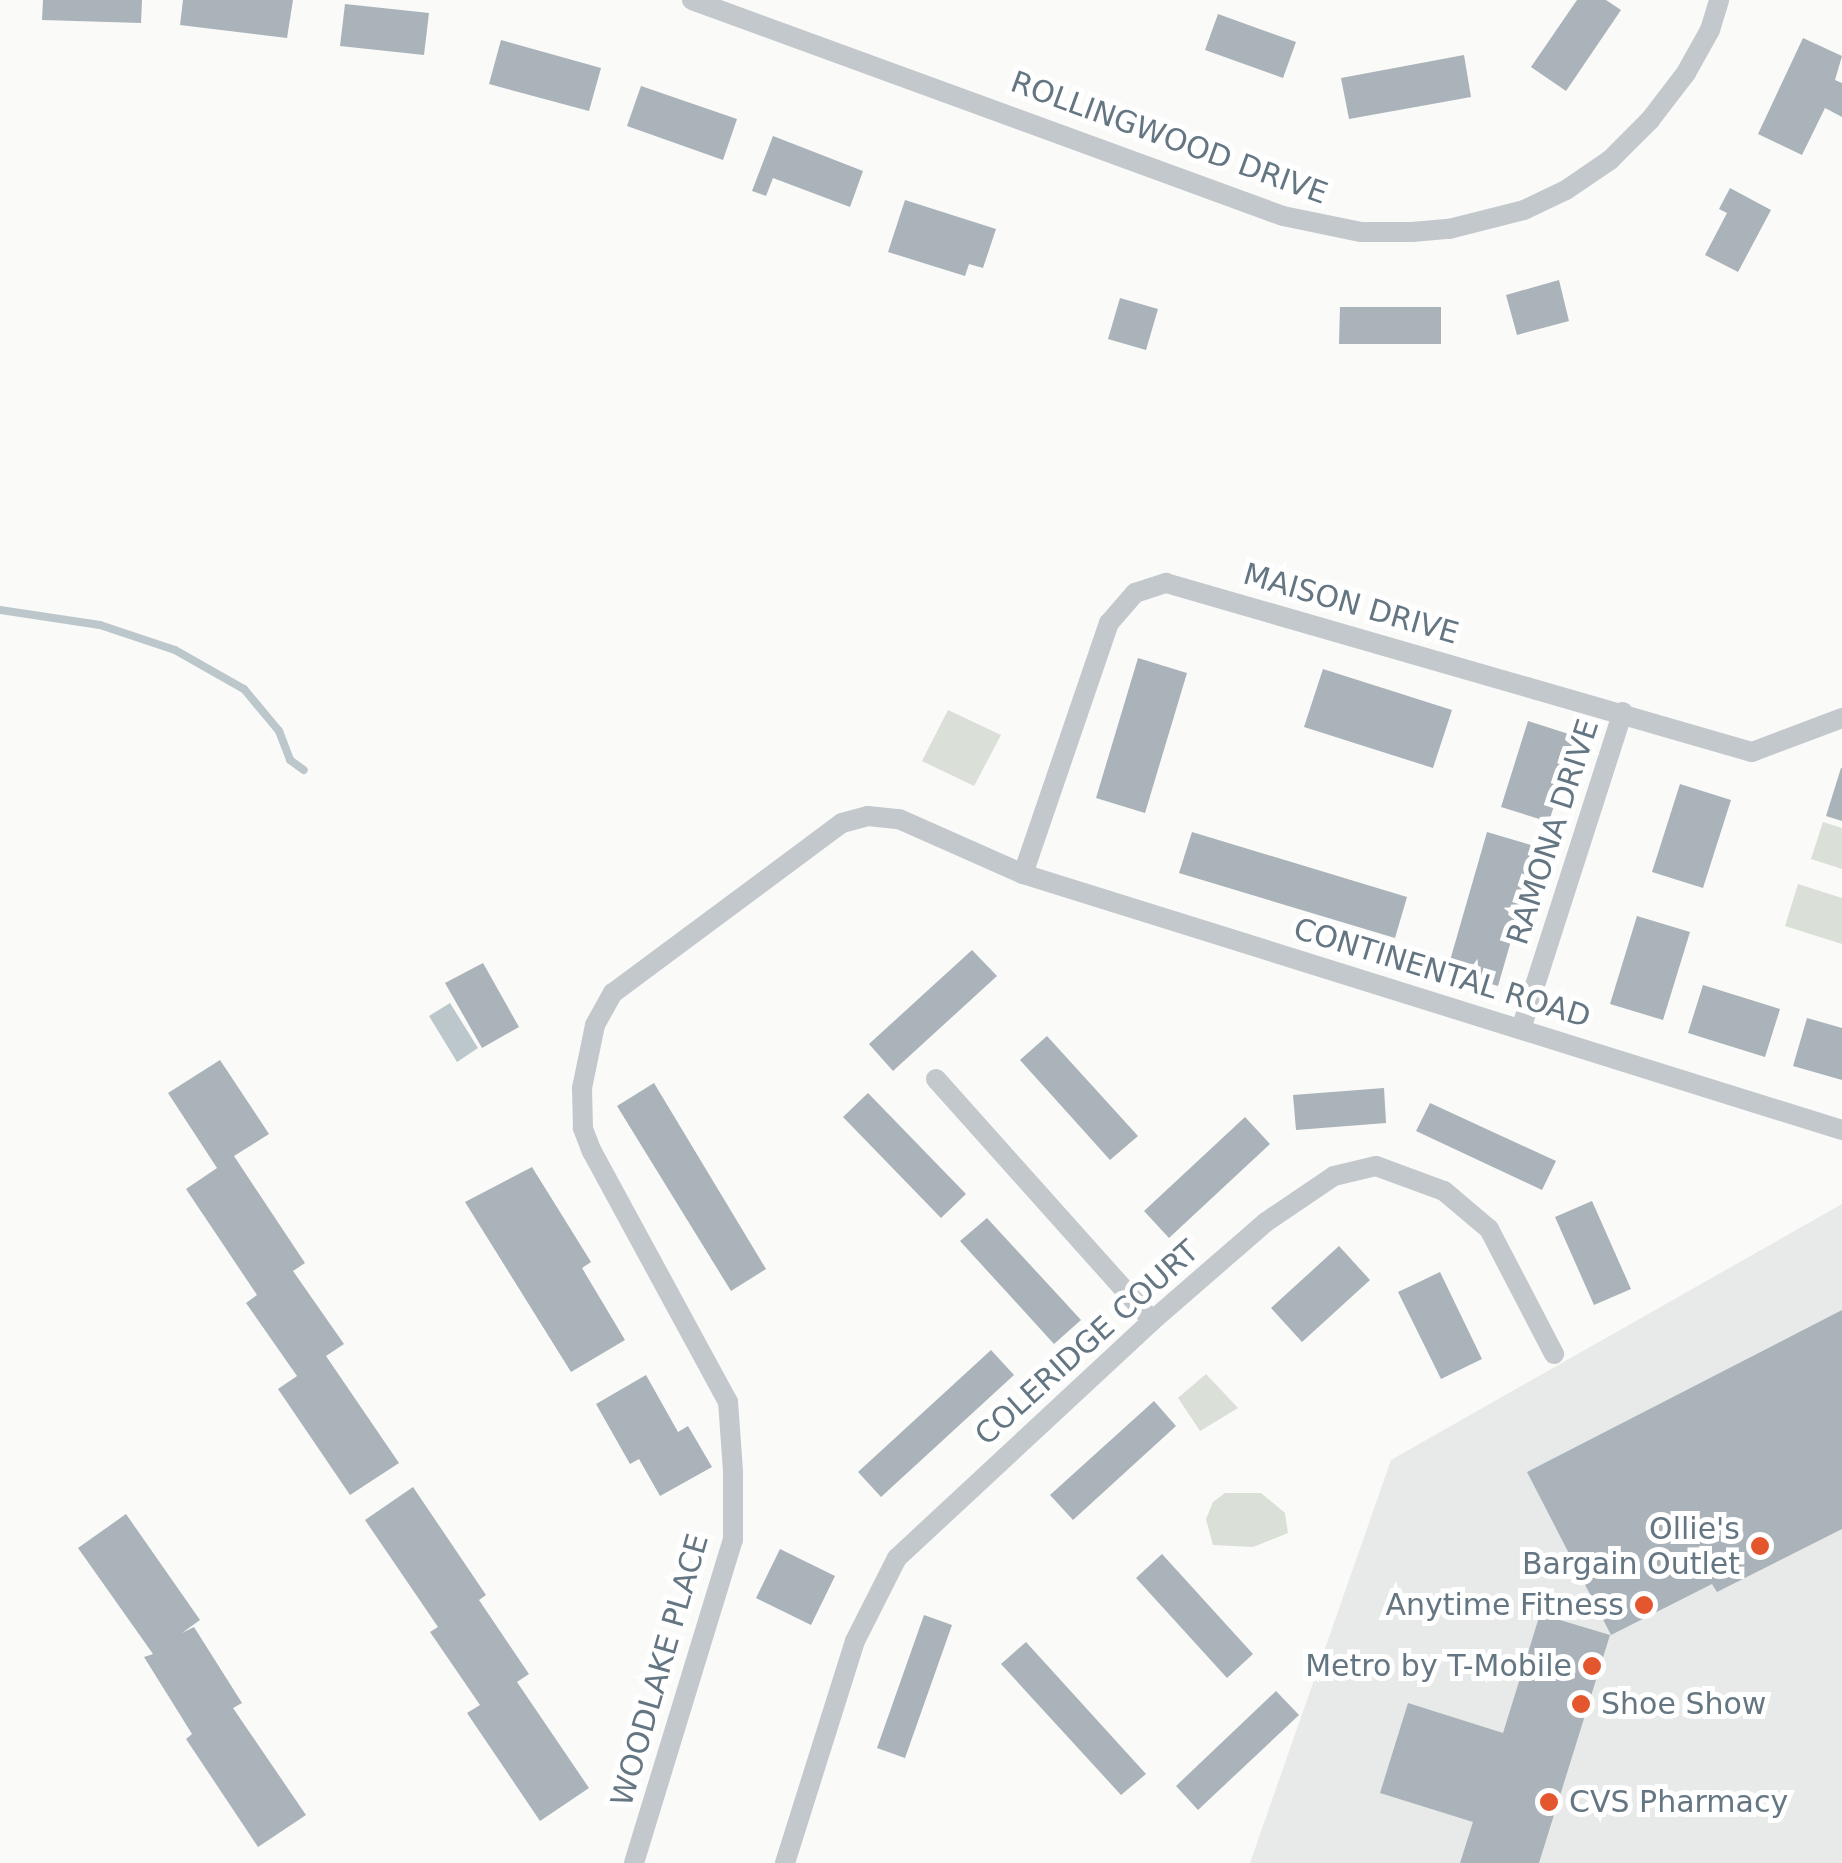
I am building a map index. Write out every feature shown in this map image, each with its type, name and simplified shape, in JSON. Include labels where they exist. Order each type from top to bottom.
[{"type":"street","name":"ROLLINGWOOD DRIVE","points":[[692,0],[1283,216],[1362,232],[1412,232],[1488,222],[1524,210],[1566,190],[1610,160],[1650,120],[1686,73],[1719,0]]},
{"type":"street","name":"MAISON DRIVE","points":[[1023,874],[1110,623],[1136,593],[1166,583],[1752,752],[1842,718]]},
{"type":"street","name":"RAMONA DRIVE","points":[[1520,1029],[1623,712]]},
{"type":"street","name":"WOODLAKE PLACE","points":[[634,1863],[733,1540],[733,1471],[728,1402],[583,1128],[582,1088],[595,1025],[613,993],[842,824],[868,816],[898,819],[1023,874]]},
{"type":"street","name":"CONTINENTAL ROAD","points":[[1023,874],[1842,1130]]},
{"type":"street","points":[[936,1079],[1152,1321]]},
{"type":"street","name":"COLERIDGE COURT","points":[[785,1863],[855,1642],[897,1558],[1152,1321],[1266,1222],[1334,1176],[1376,1166],[1444,1190],[1489,1229],[1554,1354]]},
{"type":"shaded area","points":[[948,710],[1001,735],[974,786],[922,761]]},
{"type":"shaded area","points":[[1823,822],[1842,828],[1842,869],[1811,859]]},
{"type":"shaded area","points":[[1798,884],[1842,898],[1842,944],[1785,926]]},
{"type":"shaded area","points":[[450,1003],[478,1048],[457,1062],[429,1016]]},
{"type":"shaded area","points":[[1842,1204],[1842,1863],[1250,1863],[1391,1460]]},
{"type":"shaded area","points":[[1206,1374],[1238,1408],[1200,1431],[1178,1398]]},
{"type":"shaded area","points":[[1225,1493],[1261,1493],[1285,1513],[1288,1533],[1253,1547],[1213,1545],[1206,1519],[1213,1502]]},
{"type":"building","points":[[43,0],[142,0],[141,23],[42,20]]},
{"type":"building","points":[[183,0],[293,0],[287,38],[180,25]]},
{"type":"building","points":[[1577,0],[1606,0],[1621,10],[1566,91],[1531,67]]},
{"type":"building","points":[[345,4],[429,13],[424,55],[340,46]]},
{"type":"building","points":[[1218,14],[1296,42],[1283,78],[1205,50]]},
{"type":"building","points":[[1803,38],[1842,56],[1835,80],[1842,83],[1842,117],[1825,108],[1802,155],[1758,134]]},
{"type":"building","points":[[501,40],[601,68],[589,111],[489,84]]},
{"type":"building","points":[[1464,55],[1471,97],[1349,119],[1341,78]]},
{"type":"building","points":[[641,86],[737,119],[723,160],[627,126]]},
{"type":"building","points":[[773,136],[863,171],[850,207],[773,178],[766,196],[752,191]]},
{"type":"building","points":[[1730,188],[1771,210],[1738,272],[1705,255],[1727,213],[1719,209]]},
{"type":"building","points":[[905,200],[996,229],[983,268],[969,264],[965,276],[888,252]]},
{"type":"building","points":[[1559,280],[1569,321],[1517,335],[1506,295]]},
{"type":"building","points":[[1120,298],[1158,309],[1146,350],[1108,339]]},
{"type":"building","points":[[1340,307],[1441,307],[1441,344],[1339,344]]},
{"type":"building","points":[[1138,658],[1187,673],[1145,813],[1096,798]]},
{"type":"building","points":[[1323,669],[1452,710],[1433,768],[1304,727]]},
{"type":"building","points":[[1528,721],[1575,736],[1549,822],[1501,807]]},
{"type":"building","points":[[1842,768],[1842,821],[1826,816]]},
{"type":"building","points":[[1680,784],[1731,800],[1703,888],[1652,872]]},
{"type":"building","points":[[1192,832],[1407,897],[1395,938],[1179,873]]},
{"type":"building","points":[[1487,832],[1538,847],[1498,986],[1447,971]]},
{"type":"building","points":[[1637,916],[1690,932],[1663,1020],[1610,1004]]},
{"type":"building","points":[[972,950],[997,976],[893,1071],[869,1044]]},
{"type":"building","points":[[483,963],[519,1027],[482,1048],[445,983]]},
{"type":"building","points":[[1703,985],[1780,1009],[1765,1057],[1688,1033]]},
{"type":"building","points":[[1807,1018],[1842,1028],[1842,1080],[1793,1066]]},
{"type":"building","points":[[1047,1036],[1138,1136],[1110,1160],[1020,1060]]},
{"type":"building","points":[[220,1060],[269,1134],[234,1156],[305,1263],[293,1271],[344,1344],[326,1356],[399,1463],[350,1495],[278,1389],[297,1376],[246,1303],[257,1295],[186,1189],[217,1168],[168,1093]]},
{"type":"building","points":[[654,1083],[766,1269],[731,1291],[617,1106]]},
{"type":"building","points":[[1384,1088],[1386,1123],[1296,1130],[1293,1095]]},
{"type":"building","points":[[868,1093],[966,1194],[941,1218],[843,1117]]},
{"type":"building","points":[[1430,1103],[1556,1161],[1542,1190],[1416,1131]]},
{"type":"building","points":[[1245,1117],[1270,1144],[1169,1238],[1144,1211]]},
{"type":"building","points":[[532,1167],[591,1262],[582,1268],[625,1340],[571,1372],[465,1202]]},
{"type":"building","points":[[1592,1201],[1631,1289],[1594,1305],[1555,1217]]},
{"type":"building","points":[[987,1218],[1081,1320],[1054,1344],[960,1241]]},
{"type":"building","points":[[1339,1246],[1370,1280],[1302,1342],[1271,1308]]},
{"type":"building","points":[[1440,1272],[1482,1359],[1441,1379],[1398,1292]]},
{"type":"building","points":[[1842,1310],[1842,1529],[1717,1592],[1712,1584],[1611,1635],[1527,1472]]},
{"type":"building","points":[[991,1350],[1014,1375],[881,1497],[858,1472]]},
{"type":"building","points":[[646,1375],[678,1432],[688,1426],[712,1467],[660,1496],[639,1459],[630,1464],[596,1404]]},
{"type":"building","points":[[1154,1401],[1176,1426],[1073,1520],[1050,1495]]},
{"type":"building","points":[[413,1487],[486,1595],[479,1600],[529,1674],[517,1682],[589,1788],[540,1821],[467,1713],[480,1705],[430,1632],[438,1627],[365,1520]]},
{"type":"building","points":[[126,1514],[200,1620],[182,1633],[194,1627],[242,1703],[233,1708],[306,1815],[258,1847],[186,1739],[192,1734],[144,1657],[153,1654],[78,1548]]},
{"type":"building","points":[[780,1549],[835,1576],[811,1625],[756,1598]]},
{"type":"building","points":[[1162,1554],[1253,1654],[1227,1678],[1136,1578]]},
{"type":"building","points":[[1540,1614],[1610,1635],[1539,1863],[1460,1863],[1473,1822],[1380,1793],[1408,1703],[1503,1733]]},
{"type":"building","points":[[924,1615],[952,1625],[905,1758],[877,1748]]},
{"type":"building","points":[[1026,1642],[1146,1774],[1121,1795],[1001,1664]]},
{"type":"building","points":[[1276,1691],[1299,1715],[1198,1810],[1176,1786]]},
{"type":"waterway","points":[[0,610],[100,625],[175,650],[244,689],[279,731],[290,760],[304,770]]},
{"type":"place","name":"Ollie's Bargain Outlet","points":[[1760,1546]]},
{"type":"place","name":"Anytime Fitness","points":[[1644,1605]]},
{"type":"place","name":"Metro by T-Mobile","points":[[1592,1666]]},
{"type":"place","name":"Shoe Show","points":[[1581,1704]]},
{"type":"place","name":"CVS Pharmacy","points":[[1549,1802]]}]
